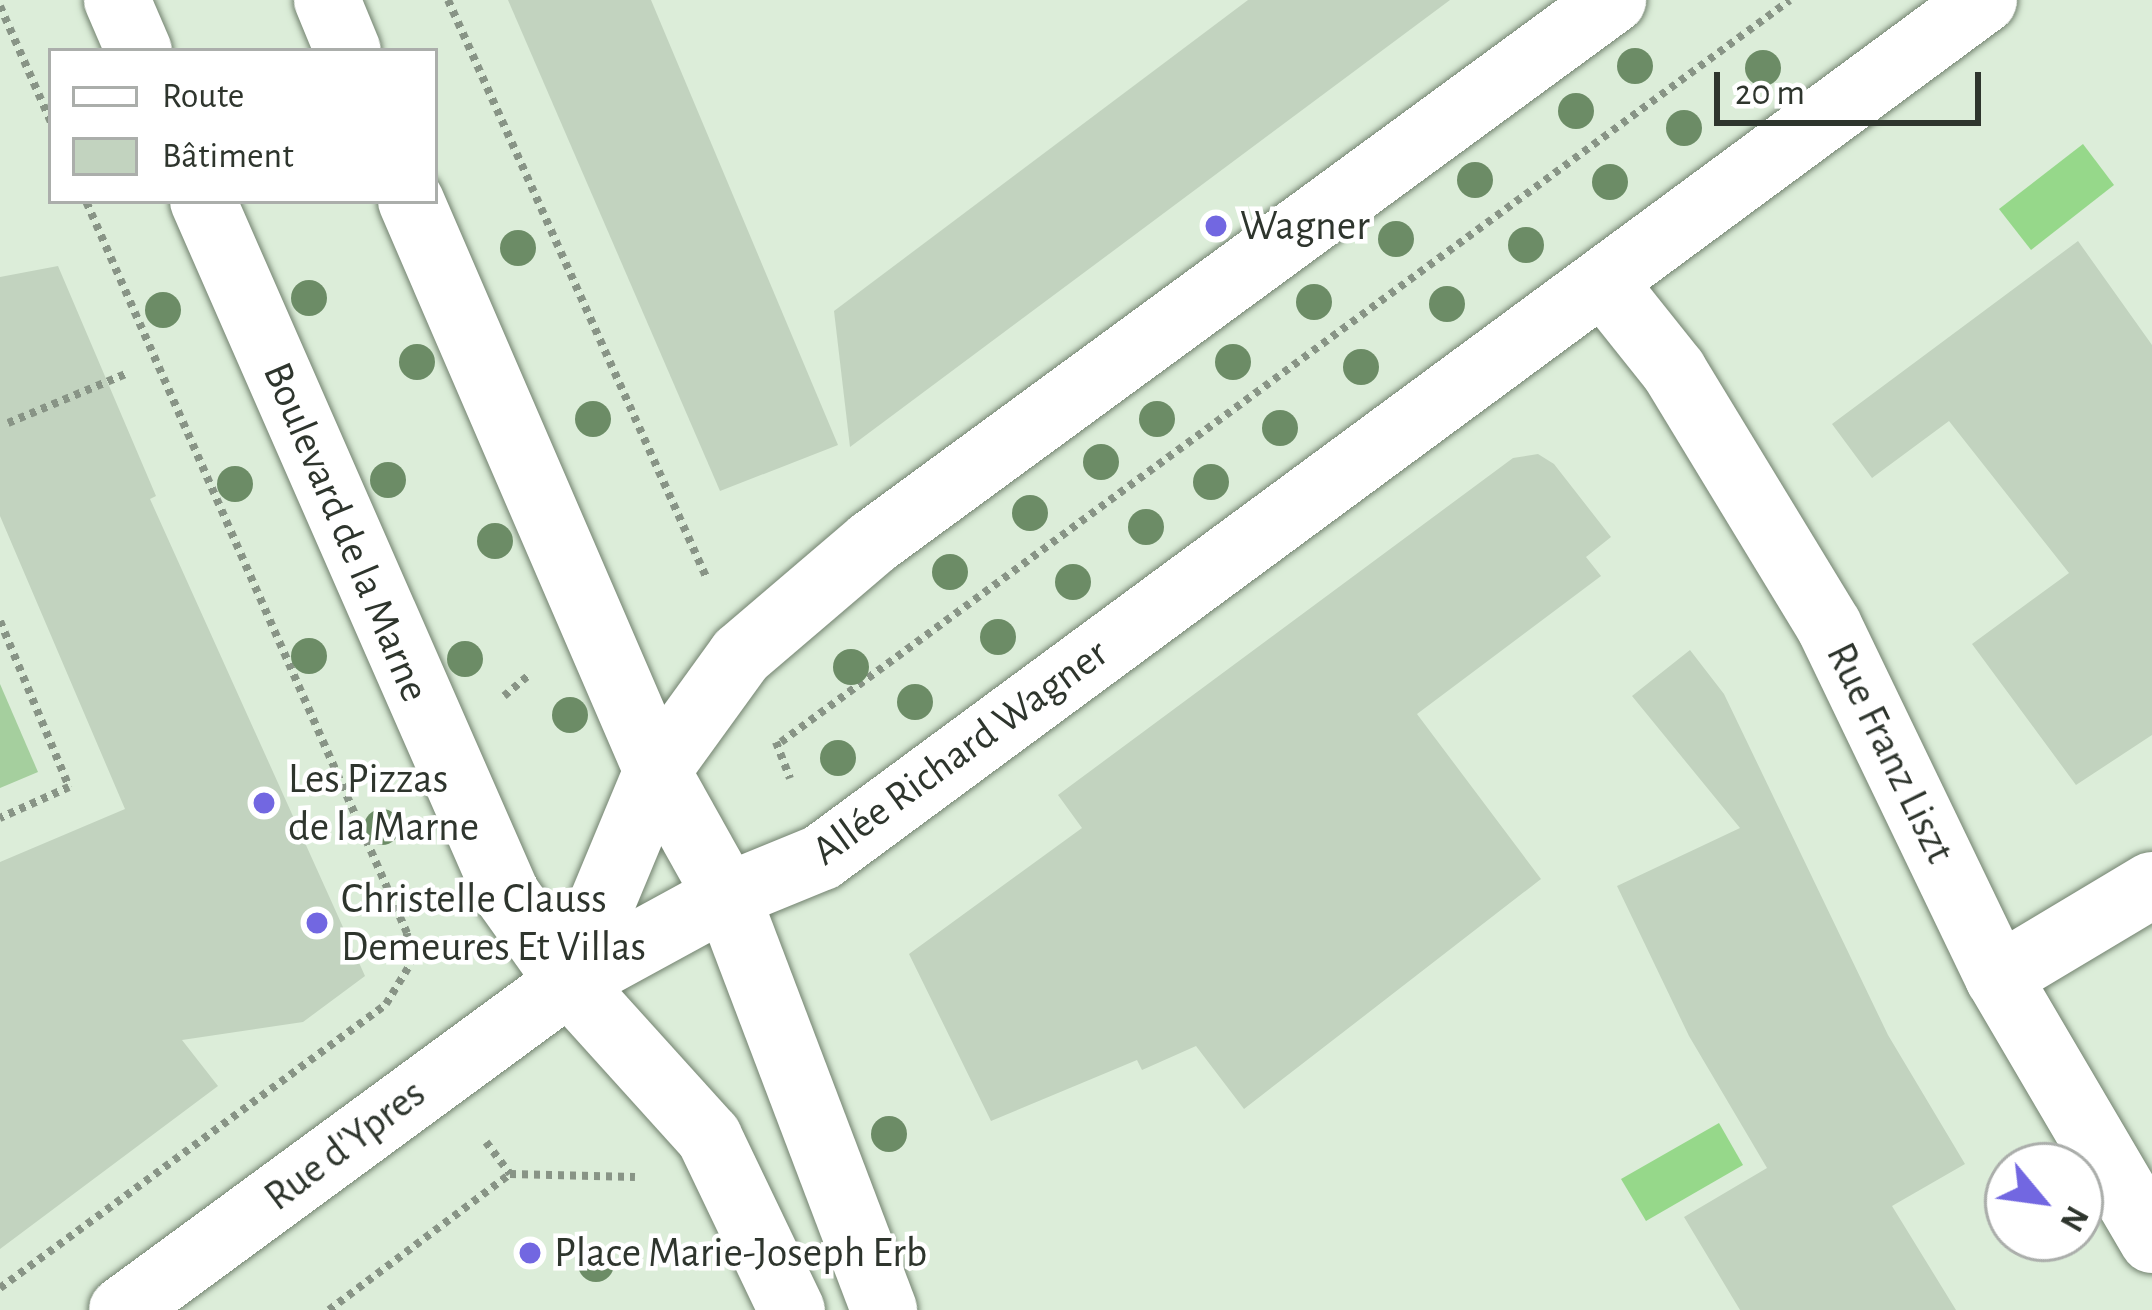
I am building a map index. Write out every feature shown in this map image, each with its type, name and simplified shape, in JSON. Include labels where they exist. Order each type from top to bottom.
[{"type":"street","points":[[117,0],[138,48]]},
{"type":"street","points":[[327,0],[347,48]]},
{"type":"street","points":[[569,982],[657,771],[742,656],[872,543],[1613,0]]},
{"type":"street","name":"Allée Richard Wagner","points":[[569,982],[727,896],[822,857],[1984,0]]},
{"type":"street","name":"Boulevard de la Marne","points":[[204,204],[507,895],[569,982],[710,1137],[792,1310]]},
{"type":"street","points":[[412,204],[657,771],[727,896],[884,1310]]},
{"type":"street","name":"Rue Franz Liszt","points":[[1603,282],[1674,371],[1829,626],[1997,976],[2152,1240]]},
{"type":"street","points":[[1997,976],[2152,885]]},
{"type":"street","name":"Rue d'Ypres","points":[[122,1310],[569,982]]},
{"type":"path","points":[[448,0],[742,656],[822,857]]},
{"type":"path","points":[[777,745],[1790,0]]},
{"type":"path","points":[[0,6],[48,115]]},
{"type":"path","points":[[0,1288],[386,1004],[411,963],[407,933],[87,204]]},
{"type":"path","points":[[8,423],[126,374]]},
{"type":"path","points":[[0,621],[69,787],[0,818]]},
{"type":"path","points":[[485,1140],[510,1174]]},
{"type":"path","points":[[329,1310],[510,1174],[643,1177]]},
{"type":"shaded area","points":[[2083,144],[2114,185],[2031,250],[1999,209]]},
{"type":"shaded area","points":[[0,684],[38,772],[0,788]]},
{"type":"shaded area","points":[[1719,1123],[1743,1165],[1646,1221],[1621,1179]]},
{"type":"building","points":[[508,0],[651,0],[838,445],[720,491]]},
{"type":"building","points":[[1248,0],[1450,0],[850,447],[834,311]]},
{"type":"building","points":[[2078,241],[2152,345],[2152,735],[2076,785],[1972,644],[2069,573],[1949,421],[1872,478],[1832,424]]},
{"type":"building","points":[[58,266],[156,496],[150,499],[365,976],[303,1022],[182,1040],[218,1086],[0,1249],[0,862],[125,809],[0,516],[0,277]]},
{"type":"building","points":[[1538,454],[1554,464],[1611,537],[1586,557],[1601,576],[1417,714],[1541,879],[1244,1109],[1196,1046],[1142,1070],[1137,1060],[991,1121],[909,954],[1082,828],[1058,795],[1513,458]]},
{"type":"building","points":[[1690,650],[1724,694],[1888,1035],[1965,1164],[1892,1206],[1956,1310],[1740,1310],[1684,1217],[1767,1168],[1689,1036],[1617,886],[1740,828],[1632,696]]},
{"type":"place","name":"Wagner","points":[[1216,226]]},
{"type":"place","name":"Les Pizzas de la Marne","points":[[264,803]]},
{"type":"place","name":"Christelle Clauss Demeures Et Villas","points":[[317,923]]},
{"type":"place","name":"Place Marie-Joseph Erb","points":[[530,1253]]}]
